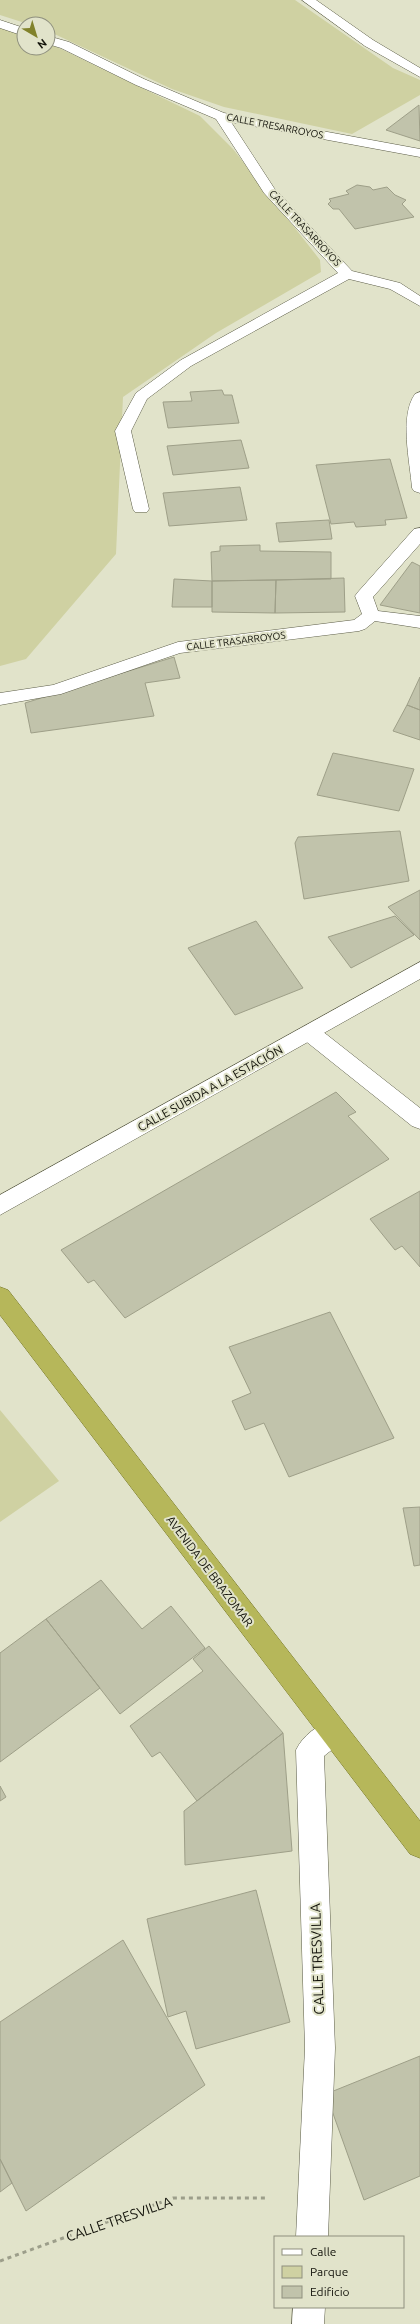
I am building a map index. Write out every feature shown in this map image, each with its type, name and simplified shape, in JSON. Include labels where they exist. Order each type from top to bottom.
[{"type":"highway","name":"AVENIDA DE BRAZOMAR","points":[[0,1297],[420,1844]]},
{"type":"street","points":[[308,0],[369,43],[420,73]]},
{"type":"street","points":[[0,24],[16,29]]},
{"type":"street","name":"CALLE TRESARROYOS","points":[[56,42],[65,45],[140,82],[221,116],[420,153]]},
{"type":"street","name":"CALLE TRASARROYOS","points":[[221,116],[269,190],[348,274],[395,286],[420,302]]},
{"type":"street","points":[[141,509],[123,431],[141,396],[186,363],[348,274]]},
{"type":"street","points":[[420,397],[414,416],[420,488]]},
{"type":"street","points":[[420,533],[391,568],[364,596],[371,615],[420,622]]},
{"type":"street","name":"CALLE TRASARROYOS","points":[[0,699],[55,690],[178,648],[359,625],[371,615]]},
{"type":"street","name":"CALLE SUBIDA A LA ESTACIÓN","points":[[0,1206],[420,970]]},
{"type":"street","points":[[310,1033],[420,1120]]},
{"type":"street","name":"CALLE TRESVILLA","points":[[312,2236],[320,2048],[310,1750],[333,1732]]},
{"type":"street","points":[[308,2324],[309,2308]]},
{"type":"path","name":"CALLE TRESVILLA","points":[[0,2261],[173,2198],[314,2198]]},
{"type":"green space","points":[[0,0],[295,0],[393,68],[420,80],[420,95],[352,134],[224,107],[172,89],[56,35],[56,16],[16,16],[16,20],[0,15]]},
{"type":"green space","points":[[0,27],[16,33],[16,56],[56,56],[56,47],[200,116],[233,149],[320,260],[321,272],[216,333],[123,397],[116,554],[26,659],[0,666]]},
{"type":"green space","points":[[0,1410],[59,1481],[0,1522]]},
{"type":"building","points":[[419,105],[420,141],[386,130]]},
{"type":"building","points":[[357,185],[370,187],[373,190],[387,187],[395,195],[406,200],[402,204],[414,217],[355,229],[339,209],[333,209],[328,204],[331,201],[329,199],[349,194],[346,191]]},
{"type":"building","points":[[222,390],[224,395],[232,395],[239,423],[168,428],[163,402],[192,401],[190,392]]},
{"type":"building","points":[[241,440],[249,468],[173,475],[167,446]]},
{"type":"building","points":[[390,459],[407,518],[385,520],[386,525],[356,527],[354,522],[331,524],[316,465]]},
{"type":"building","points":[[240,487],[247,520],[169,526],[163,493]]},
{"type":"building","points":[[329,520],[332,539],[279,542],[276,523]]},
{"type":"building","points":[[260,545],[260,551],[331,552],[331,579],[212,581],[211,552],[220,551],[220,546]]},
{"type":"building","points":[[412,562],[420,566],[420,613],[380,605]]},
{"type":"building","points":[[344,578],[345,612],[275,613],[276,580]]},
{"type":"building","points":[[174,579],[212,581],[212,607],[172,607]]},
{"type":"building","points":[[276,580],[275,613],[212,612],[212,581]]},
{"type":"building","points":[[174,657],[180,678],[145,683],[154,716],[31,733],[25,703]]},
{"type":"building","points":[[420,677],[420,710],[407,705]]},
{"type":"building","points":[[407,705],[420,710],[420,740],[393,731]]},
{"type":"building","points":[[333,753],[414,769],[399,811],[317,795]]},
{"type":"building","points":[[400,831],[409,881],[304,899],[295,843],[298,837]]},
{"type":"building","points":[[420,890],[420,940],[388,907]]},
{"type":"building","points":[[395,916],[414,935],[351,968],[328,937]]},
{"type":"building","points":[[256,921],[303,988],[235,1015],[188,948]]},
{"type":"building","points":[[336,1092],[356,1112],[348,1116],[389,1159],[125,1318],[94,1280],[88,1283],[61,1250]]},
{"type":"building","points":[[420,1191],[420,1267],[402,1246],[395,1250],[370,1219]]},
{"type":"building","points":[[330,1312],[394,1438],[289,1477],[264,1423],[245,1430],[232,1401],[251,1393],[229,1347]]},
{"type":"building","points":[[420,1507],[420,1565],[414,1566],[403,1508]]},
{"type":"building","points":[[101,1580],[142,1629],[171,1606],[205,1648],[120,1714],[46,1619]]},
{"type":"building","points":[[46,1619],[100,1688],[0,1762],[0,1653]]},
{"type":"building","points":[[209,1646],[283,1733],[197,1801],[160,1752],[152,1757],[130,1726],[203,1671],[193,1659]]},
{"type":"building","points":[[283,1733],[292,1851],[185,1865],[184,1811]]},
{"type":"building","points":[[0,1786],[6,1797],[0,1801]]},
{"type":"building","points":[[256,1890],[290,2022],[196,2049],[186,2011],[168,2017],[147,1919]]},
{"type":"building","points":[[123,1940],[205,2085],[26,2211],[0,2159],[0,2022]]},
{"type":"building","points":[[420,2056],[420,2176],[364,2200],[326,2094]]},
{"type":"building","points":[[0,2159],[12,2183],[0,2192]]}]
